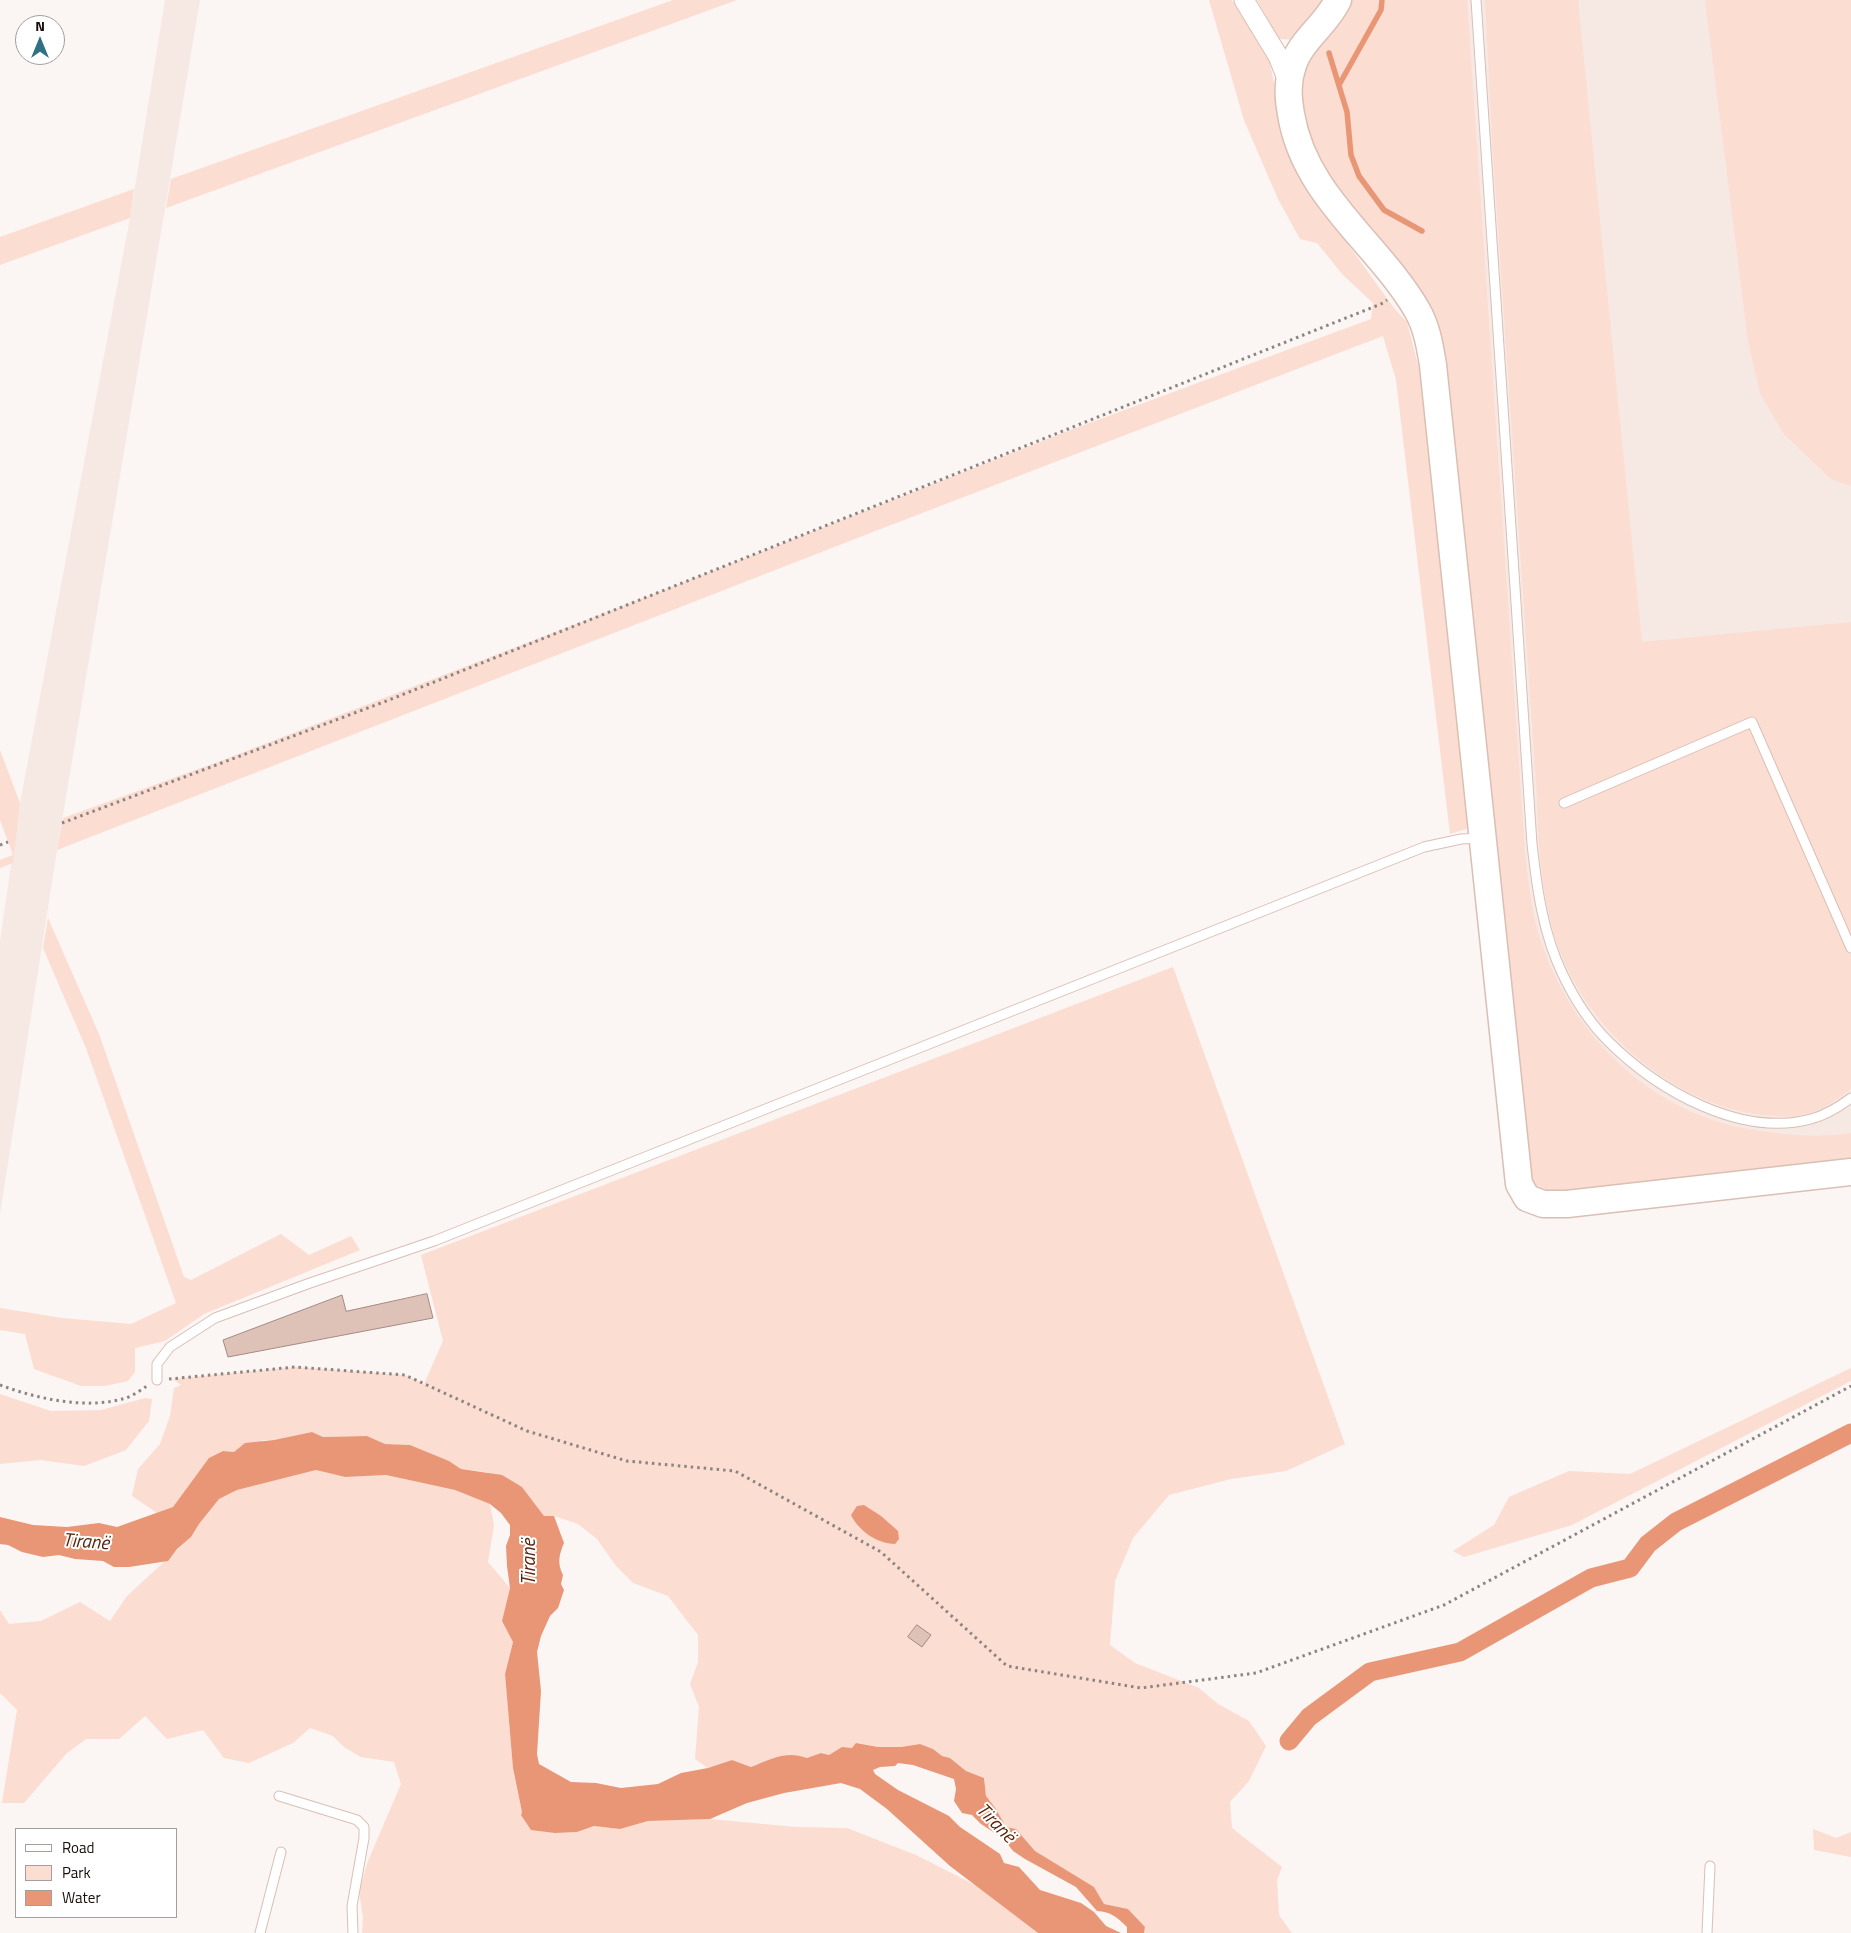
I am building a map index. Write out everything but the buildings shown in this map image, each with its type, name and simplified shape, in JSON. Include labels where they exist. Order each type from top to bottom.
[{"type":"street","points":[[1244,0],[1278,56],[1288,81]]},
{"type":"street","points":[[1338,0],[1320,27],[1303,46],[1293,63],[1288,81],[1289,100],[1296,137],[1317,181],[1330,202],[1403,289],[1422,320],[1428,336],[1433,365],[1484,838],[1515,1164],[1519,1184],[1527,1198],[1543,1204],[1567,1204],[1851,1172]]},
{"type":"lane","points":[[1476,0],[1532,844],[1542,916],[1550,946],[1582,1008],[1607,1040],[1663,1085],[1691,1100],[1712,1110],[1737,1118],[1762,1122],[1785,1122],[1811,1119],[1830,1112],[1851,1098]]},
{"type":"lane","points":[[1564,804],[1752,722],[1851,948]]},
{"type":"lane","points":[[157,1380],[157,1364],[170,1347],[214,1318],[434,1241],[1424,847],[1461,839],[1484,838]]},
{"type":"lane","points":[[279,1796],[357,1820],[364,1827],[364,1838],[352,1906],[353,1933]]},
{"type":"lane","points":[[260,1933],[281,1852]]},
{"type":"lane","points":[[1707,1933],[1710,1866]]},
{"type":"path","points":[[62,823],[399,696],[1381,304],[1403,289]]},
{"type":"path","points":[[0,845],[8,842]]},
{"type":"path","points":[[0,1385],[19,1392],[54,1400],[99,1403],[128,1397],[157,1380],[295,1367],[406,1375],[527,1431],[626,1461],[735,1471],[881,1552],[1008,1666],[1141,1688],[1256,1673],[1444,1605],[1851,1386]]},
{"type":"shaded area","points":[[165,0],[200,0],[57,850],[0,1214],[0,941],[20,803],[130,218]]},
{"type":"shaded area","points":[[1415,0],[1851,0],[1851,1158],[1540,1189]]},
{"type":"green space","points":[[673,0],[737,0],[166,208],[171,179]]},
{"type":"green space","points":[[1209,0],[1232,0],[1259,41],[1270,63],[1278,104],[1300,178],[1394,308],[1407,322],[1419,369],[1471,807],[1469,828],[1450,834],[1396,380],[1383,336],[878,530],[57,850],[63,818],[223,760],[672,587],[1065,432],[1371,319],[1373,303],[1343,275],[1317,243],[1300,239],[1278,199],[1244,120]]},
{"type":"green space","points":[[1257,0],[1332,0],[1297,40],[1279,39]]},
{"type":"green space","points":[[1351,0],[1467,0],[1525,853],[1534,917],[1545,953],[1557,981],[1591,1033],[1635,1077],[1660,1095],[1687,1110],[1738,1127],[1775,1133],[1804,1135],[1851,1133],[1851,1163],[1545,1195],[1530,1185],[1441,352],[1326,184],[1302,120],[1302,73],[1312,55]]},
{"type":"green space","points":[[1485,0],[1578,0],[1642,642],[1851,622],[1851,1089],[1829,1104],[1811,1112],[1793,1116],[1774,1116],[1725,1107],[1694,1095],[1666,1079],[1639,1059],[1614,1036],[1593,1010],[1575,983],[1561,954],[1549,916],[1542,877],[1538,837],[1537,797],[1492,140]]},
{"type":"green space","points":[[1705,0],[1851,0],[1851,486],[1831,479],[1784,434],[1760,393],[1748,341]]},
{"type":"green space","points":[[134,189],[130,218],[0,265],[0,237]]},
{"type":"green space","points":[[0,750],[20,803],[13,863],[0,868],[0,860],[13,855],[0,820]]},
{"type":"green space","points":[[48,918],[99,1034],[184,1277],[191,1280],[281,1234],[309,1255],[351,1236],[360,1250],[204,1314],[165,1341],[135,1348],[135,1372],[128,1381],[105,1386],[81,1386],[34,1369],[25,1334],[0,1330],[0,1308],[62,1318],[131,1324],[176,1303],[86,1048],[43,948]]},
{"type":"green space","points":[[1173,967],[1345,1444],[1286,1471],[1231,1479],[1169,1495],[1133,1538],[1115,1581],[1110,1645],[1135,1663],[1199,1688],[1218,1704],[1249,1721],[1266,1746],[1249,1781],[1230,1802],[1232,1828],[1282,1867],[1277,1880],[1279,1915],[1292,1933],[1144,1933],[1145,1927],[1128,1909],[1104,1904],[1094,1887],[1035,1851],[1016,1829],[1006,1827],[986,1796],[984,1778],[966,1771],[950,1758],[942,1756],[933,1749],[920,1744],[901,1747],[878,1747],[857,1743],[852,1748],[842,1747],[829,1755],[821,1753],[807,1758],[792,1755],[778,1756],[751,1767],[732,1760],[708,1768],[695,1759],[699,1707],[690,1684],[698,1662],[698,1635],[668,1596],[633,1583],[616,1566],[597,1539],[578,1524],[554,1516],[544,1516],[522,1487],[486,1472],[461,1469],[449,1461],[410,1445],[385,1444],[367,1436],[323,1437],[312,1432],[274,1440],[264,1440],[234,1452],[223,1451],[210,1458],[173,1507],[157,1513],[132,1496],[138,1469],[160,1444],[170,1416],[174,1388],[181,1385],[173,1379],[295,1367],[405,1375],[424,1384],[443,1341],[421,1255]]},
{"type":"green space","points":[[1851,1368],[1851,1381],[1572,1525],[1464,1557],[1453,1551],[1494,1525],[1509,1497],[1569,1471],[1630,1474]]},
{"type":"green space","points":[[0,1394],[51,1411],[101,1410],[145,1398],[152,1399],[149,1421],[126,1450],[84,1466],[41,1460],[0,1464]]},
{"type":"green space","points":[[316,1470],[345,1477],[386,1475],[455,1490],[490,1504],[494,1525],[488,1562],[510,1588],[502,1621],[513,1641],[505,1674],[513,1768],[521,1815],[555,1833],[577,1832],[594,1826],[620,1829],[648,1821],[710,1819],[796,1827],[847,1828],[916,1855],[975,1885],[1038,1933],[362,1933],[363,1918],[359,1891],[368,1861],[401,1784],[394,1762],[361,1757],[344,1747],[333,1736],[310,1728],[293,1743],[249,1763],[224,1758],[203,1730],[167,1739],[145,1716],[119,1739],[86,1739],[66,1754],[24,1803],[2,1803],[17,1710],[0,1693],[0,1610],[9,1624],[41,1621],[80,1602],[110,1621],[127,1596],[191,1537],[219,1499],[237,1490]]},
{"type":"green space","points":[[1813,1829],[1836,1838],[1851,1832],[1851,1857],[1814,1850]]},
{"type":"water","name":"Tiranë","points":[[312,1432],[323,1437],[367,1436],[385,1444],[410,1445],[449,1461],[461,1469],[502,1475],[522,1487],[544,1516],[554,1516],[564,1543],[559,1563],[563,1575],[561,1584],[564,1590],[558,1608],[550,1616],[541,1636],[537,1652],[541,1691],[537,1754],[539,1764],[571,1782],[596,1783],[621,1788],[658,1784],[681,1773],[708,1768],[732,1760],[751,1767],[786,1755],[807,1758],[821,1753],[829,1755],[842,1747],[852,1748],[856,1743],[878,1747],[901,1747],[920,1744],[933,1749],[942,1756],[950,1758],[966,1771],[984,1778],[986,1796],[1006,1827],[1016,1829],[1035,1851],[1094,1887],[1104,1904],[1128,1909],[1145,1927],[1144,1933],[1127,1933],[1127,1927],[1120,1920],[1110,1914],[1097,1911],[1076,1887],[1025,1859],[1013,1851],[1004,1839],[981,1824],[972,1815],[962,1813],[954,1801],[956,1789],[954,1779],[913,1765],[898,1763],[895,1766],[880,1767],[873,1770],[875,1774],[898,1790],[949,1816],[960,1827],[1000,1854],[1004,1863],[1019,1867],[1040,1890],[1081,1903],[1094,1912],[1106,1926],[1121,1933],[1038,1933],[950,1866],[887,1809],[860,1789],[841,1783],[784,1793],[747,1803],[710,1819],[648,1821],[620,1829],[594,1826],[577,1832],[555,1833],[531,1830],[521,1815],[513,1768],[505,1674],[513,1642],[502,1621],[510,1588],[506,1546],[510,1535],[510,1525],[501,1513],[490,1504],[455,1490],[386,1475],[345,1477],[316,1470],[237,1490],[219,1499],[191,1537],[177,1549],[168,1561],[129,1567],[114,1567],[103,1561],[75,1559],[59,1555],[43,1557],[0,1544],[0,1517],[33,1525],[67,1527],[99,1523],[117,1527],[173,1507],[209,1458],[223,1451],[234,1452],[245,1443],[274,1440]]},
{"type":"water","points":[[864,1505],[881,1516],[898,1531],[899,1539],[895,1544],[875,1539],[863,1531],[854,1521],[851,1515],[857,1506]]},
{"type":"waterway","points":[[1339,85],[1381,10],[1382,0]]},
{"type":"waterway","points":[[1329,53],[1347,112],[1351,155],[1359,176],[1384,210],[1422,231]]},
{"type":"waterway","points":[[1289,1741],[1309,1717],[1370,1672],[1460,1652],[1591,1578],[1630,1568],[1648,1544],[1676,1522],[1851,1433]]}]
